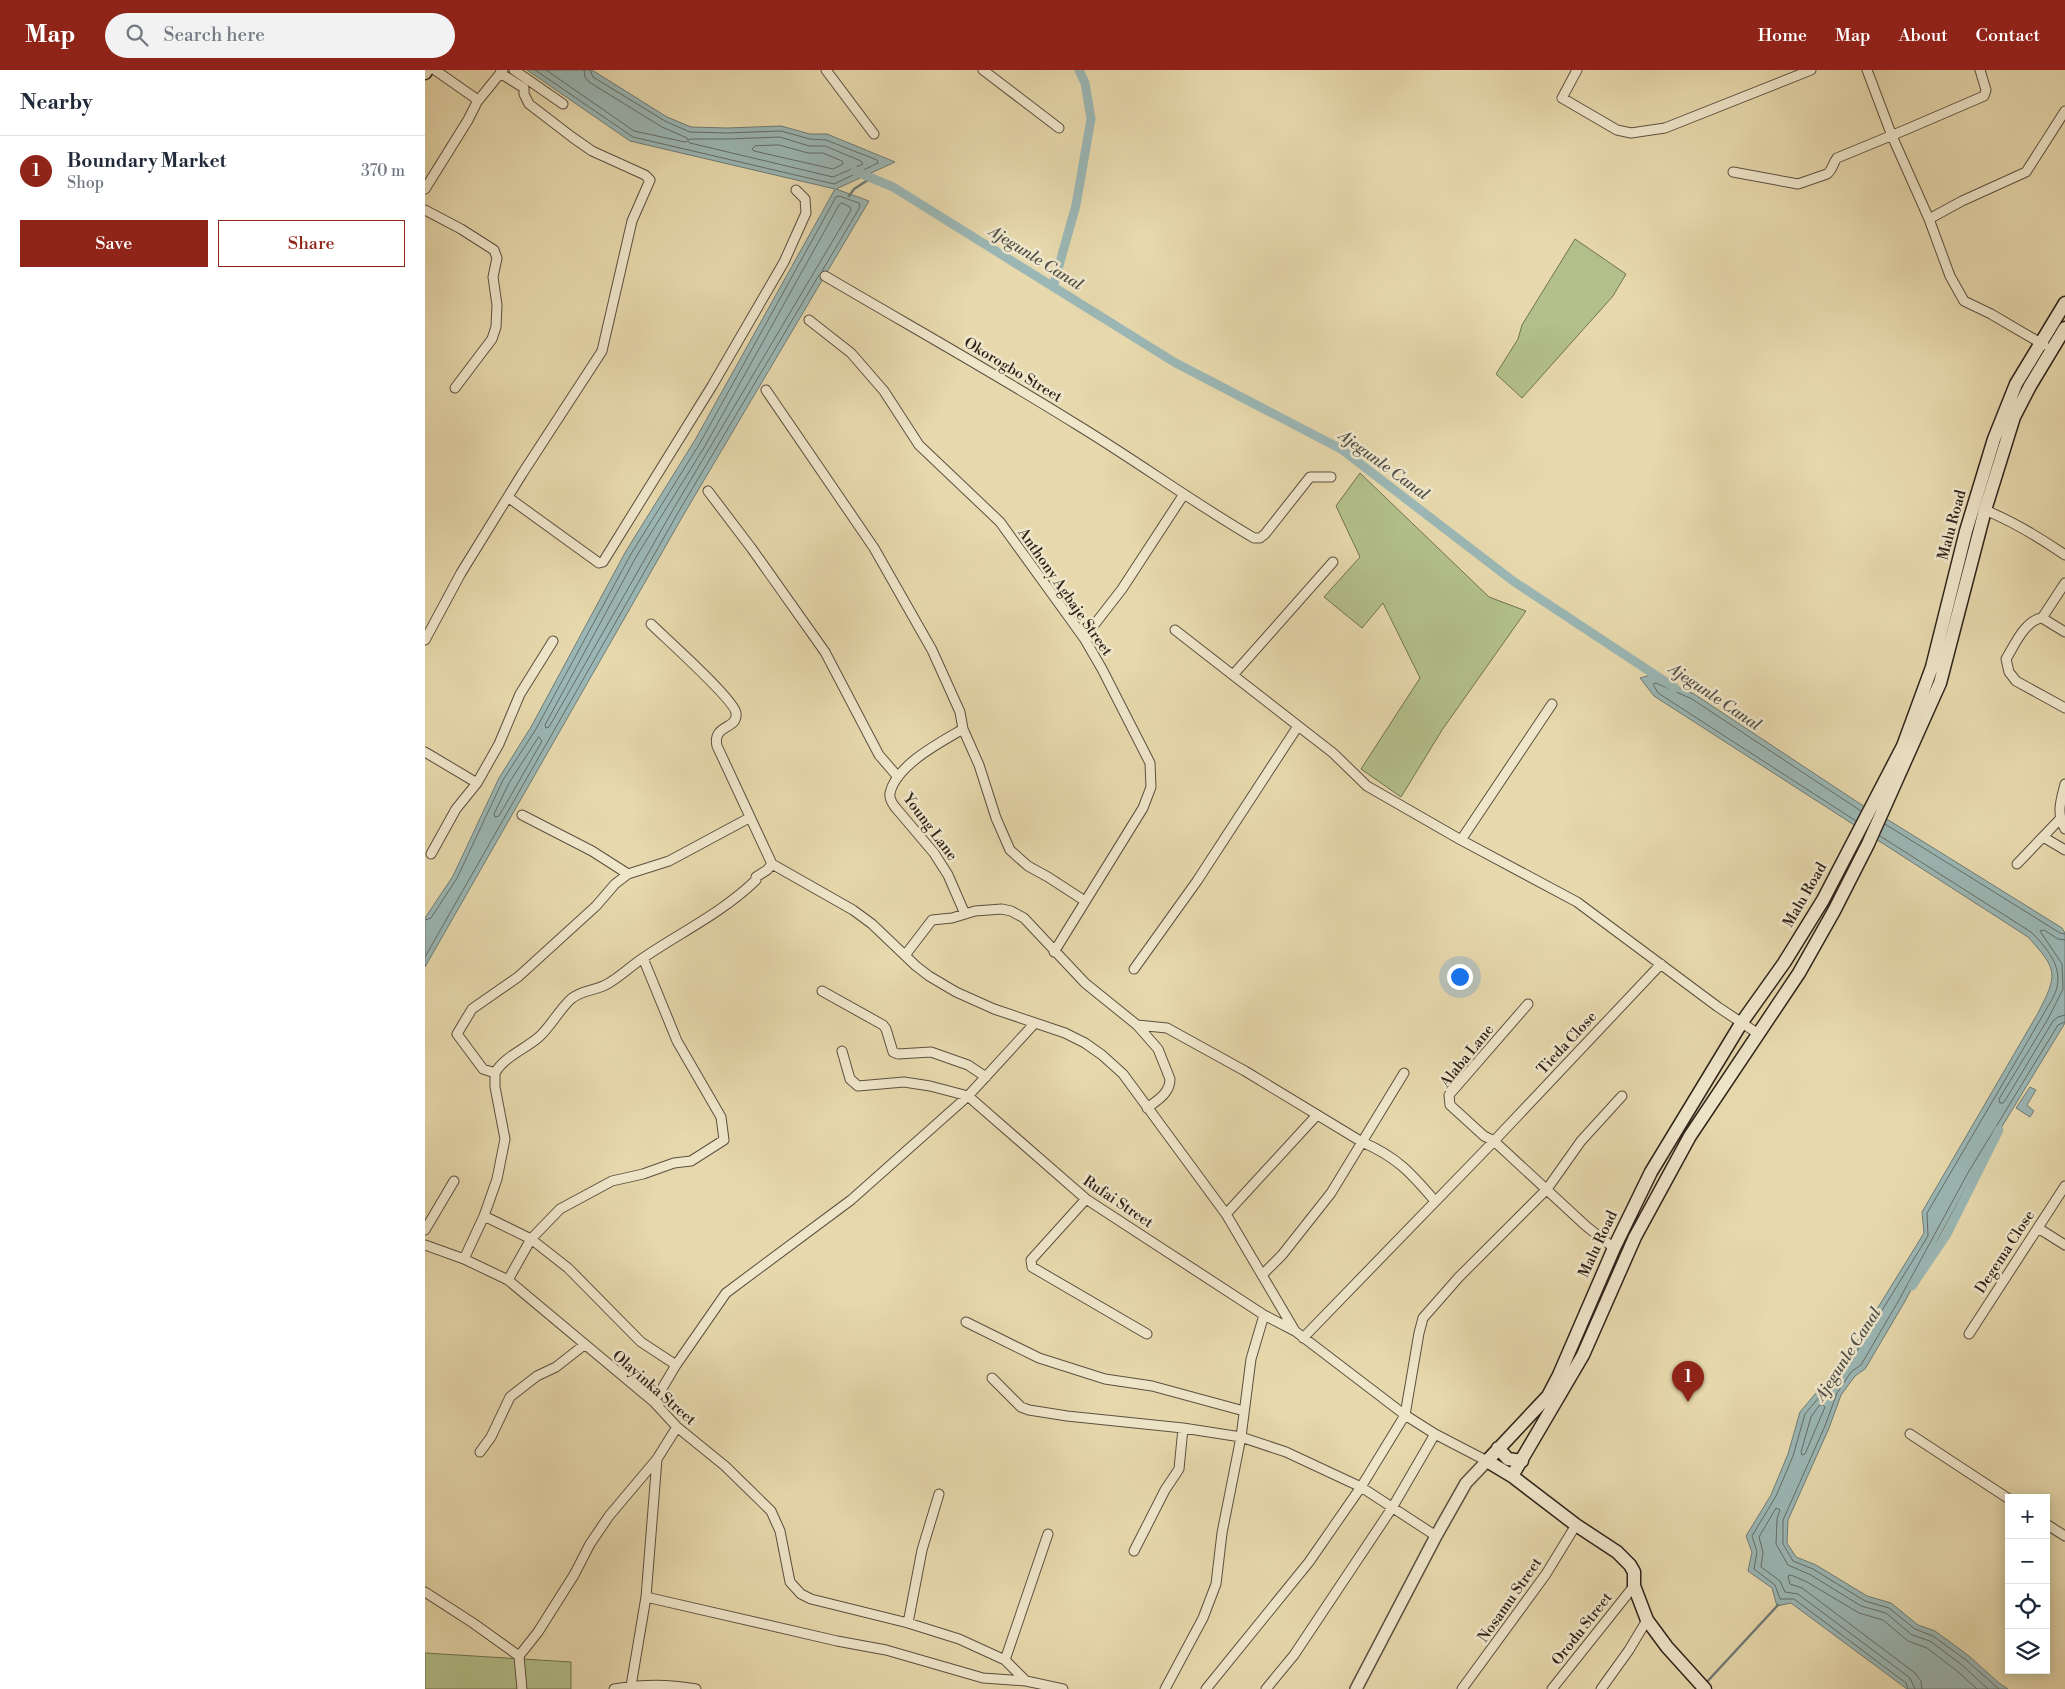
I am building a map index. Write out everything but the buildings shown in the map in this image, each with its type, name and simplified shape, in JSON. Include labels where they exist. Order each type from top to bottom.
[{"type":"main road","name":"Malu Road","points":[[1513,1476],[1583,1355],[1635,1237],[1690,1136],[1803,965],[1834,911],[1868,844],[1880,805],[1932,668],[1983,472],[1999,424],[2016,384],[2065,303]]},
{"type":"main road","name":"Malu Road","points":[[1484,1463],[1531,1416],[1548,1396],[1559,1375],[1613,1248],[1670,1138],[1741,1022],[1785,964],[1823,900],[1856,837],[1880,805],[1940,683],[1985,510],[2014,417],[2030,386],[2065,328]]},
{"type":"main road","points":[[1961,553],[1974,556]]},
{"type":"main road","points":[[1623,1229],[1635,1237]]},
{"type":"main road","points":[[1498,1448],[1508,1459],[1522,1461]]},
{"type":"main road","points":[[1484,1463],[1513,1476],[1576,1524],[1617,1552],[1630,1565],[1634,1572],[1634,1586],[1647,1620],[1686,1669],[1705,1689]]},
{"type":"street","points":[[435,70],[475,98],[477,102]]},
{"type":"street","points":[[514,70],[563,104]]},
{"type":"street","points":[[826,70],[874,134]]},
{"type":"street","points":[[983,70],[1059,128]]},
{"type":"street","points":[[1577,70],[1562,98],[1617,130],[1631,133],[1665,128],[1811,70]]},
{"type":"street","points":[[1867,70],[1892,136],[1929,219],[1949,276],[1964,300],[2041,342],[2050,353]]},
{"type":"street","points":[[1733,172],[1798,184],[1827,174],[1837,158],[1984,96],[1986,90],[1980,70]]},
{"type":"street","points":[[425,189],[477,102],[502,72],[524,88],[524,94],[529,104],[572,137],[592,151],[645,175],[650,180],[632,221],[602,351],[461,574],[425,640]]},
{"type":"street","points":[[1929,219],[1962,201],[2026,172],[2065,111]]},
{"type":"street","points":[[509,498],[566,538],[592,560],[599,563],[603,562],[712,386],[784,262],[805,213],[805,199],[796,190]]},
{"type":"street","points":[[425,210],[461,229],[494,250],[497,258],[493,277],[497,305],[497,327],[492,339],[455,388]]},
{"type":"street","name":"Okorogbo Street","points":[[825,276],[1077,424],[1254,538],[1261,538],[1306,480],[1314,476],[1331,477]]},
{"type":"street","name":"Anthony Agbaje Street","points":[[809,320],[851,353],[884,391],[919,445],[1000,522],[1084,638],[1150,763],[1151,787],[1143,808],[1054,952]]},
{"type":"street","points":[[766,390],[874,548],[932,650],[960,712],[963,729],[979,765],[996,818],[1010,850],[1028,866],[1085,902]]},
{"type":"street","points":[[708,492],[752,549],[825,652],[879,755],[898,777]]},
{"type":"street","points":[[1084,638],[1122,589],[1184,494]]},
{"type":"street","points":[[1985,510],[2032,532],[2065,555]]},
{"type":"street","points":[[1233,675],[1333,562]]},
{"type":"street","points":[[2065,583],[2042,618],[2032,621],[2006,659],[2009,672],[2016,681],[2065,708]]},
{"type":"street","points":[[2042,618],[2065,632]]},
{"type":"street","points":[[651,624],[715,686],[735,710],[736,716],[733,723],[717,733],[715,738],[749,818],[772,864],[853,910],[872,924],[916,966],[956,992],[994,1009],[1065,1033],[1085,1043],[1102,1055],[1123,1074],[1226,1214],[1295,1331],[1405,1415],[1484,1463],[1466,1483],[1356,1689]]},
{"type":"street","points":[[1175,630],[1333,753],[1367,786],[1461,840],[1577,902],[1718,1007],[1757,1033]]},
{"type":"street","points":[[431,854],[456,809],[477,783],[499,744],[520,694],[553,642]]},
{"type":"street","points":[[1461,840],[1552,704]]},
{"type":"street","points":[[1134,969],[1197,881],[1298,726]]},
{"type":"street","name":"Young Lane","points":[[963,729],[922,754],[898,777],[890,793],[891,800],[948,875],[965,914]]},
{"type":"street","points":[[425,752],[477,783]]},
{"type":"street","points":[[2065,784],[2060,805],[2060,819],[2065,829]]},
{"type":"street","points":[[522,815],[592,851],[628,874]]},
{"type":"street","points":[[495,1073],[483,1069],[457,1034],[472,1009],[518,977],[596,906],[615,884],[628,874],[669,861],[749,818]]},
{"type":"street","points":[[2017,864],[2060,819]]},
{"type":"street","points":[[2043,837],[2065,850]]},
{"type":"street","points":[[464,1259],[484,1216],[497,1179],[505,1139],[495,1087],[495,1073],[500,1063],[515,1056],[540,1036],[572,999],[588,990],[599,989],[643,958],[713,915],[743,892],[755,880],[755,877],[767,870],[772,864]]},
{"type":"street","points":[[905,954],[932,920],[1002,909],[1011,911],[1024,918],[1054,952],[1085,982],[1137,1025],[1158,1049],[1170,1079],[1169,1089],[1147,1108]]},
{"type":"street","points":[[508,1280],[531,1239],[560,1209],[612,1181],[643,1174],[674,1163],[691,1161],[724,1140],[721,1116],[677,1041],[643,958]]},
{"type":"street","name":"Tieda Close","points":[[1303,1338],[1494,1141],[1661,964]]},
{"type":"street","points":[[821,991],[885,1027],[893,1052],[897,1054],[931,1052],[968,1065],[986,1077]]},
{"type":"street","name":"Alaba Lane","points":[[1494,1141],[1484,1136],[1455,1111],[1450,1105],[1449,1096],[1528,1004]]},
{"type":"street","points":[[654,1402],[676,1365],[726,1293],[851,1200],[968,1096],[1035,1023]]},
{"type":"street","points":[[1137,1025],[1167,1028],[1245,1071],[1362,1142],[1381,1150],[1396,1160],[1435,1201]]},
{"type":"street","points":[[843,1051],[850,1079],[858,1086],[904,1082],[930,1086],[968,1096]]},
{"type":"street","points":[[1262,1275],[1282,1255],[1331,1193],[1404,1073]]},
{"type":"street","name":"Rufai Street","points":[[968,1096],[1086,1199],[1264,1314],[1295,1331]]},
{"type":"street","points":[[1206,1689],[1309,1562],[1361,1487],[1405,1415],[1423,1318],[1459,1277],[1547,1189],[1581,1141],[1622,1096]]},
{"type":"street","points":[[1226,1214],[1317,1115]]},
{"type":"street","points":[[1494,1141],[1613,1248]]},
{"type":"street","points":[[425,1230],[454,1181]]},
{"type":"street","name":"Degema Close","points":[[1969,1334],[2065,1186]]},
{"type":"street","points":[[1086,1199],[1031,1260],[1032,1267],[1147,1334]]},
{"type":"street","points":[[484,1216],[531,1239],[568,1268],[641,1342],[676,1365]]},
{"type":"street","points":[[2038,1228],[2065,1246]]},
{"type":"street","name":"Olayinka Street","points":[[425,1245],[464,1259],[508,1280],[654,1402],[677,1427],[725,1466],[771,1511],[780,1531],[790,1582],[801,1594],[811,1599],[908,1623]]},
{"type":"street","points":[[1165,1689],[1203,1618],[1216,1584],[1222,1533],[1241,1437],[1251,1359],[1264,1314]]},
{"type":"street","points":[[966,1322],[1039,1358],[1105,1379],[1152,1386],[1244,1411]]},
{"type":"street","points":[[480,1452],[491,1437],[510,1397],[537,1376],[557,1367],[584,1345]]},
{"type":"street","points":[[992,1378],[1021,1407],[1029,1410],[1067,1416],[1183,1428],[1241,1437],[1286,1452],[1361,1487],[1436,1536]]},
{"type":"street","points":[[522,1689],[519,1656],[574,1575],[590,1544],[609,1516],[657,1459],[677,1427]]},
{"type":"street","points":[[1135,1552],[1165,1490],[1179,1470],[1183,1428]]},
{"type":"street","points":[[1267,1689],[1294,1655],[1392,1508],[1435,1434]]},
{"type":"street","points":[[1910,1434],[2005,1496]]},
{"type":"street","points":[[631,1686],[646,1597],[657,1459]]},
{"type":"street","points":[[939,1494],[922,1550],[908,1623],[959,1639],[1005,1660],[1026,1681]]},
{"type":"street","name":"Nosamu Street","points":[[1462,1689],[1524,1605],[1576,1524]]},
{"type":"street","points":[[2050,1527],[2065,1536]]},
{"type":"street","points":[[1005,1660],[1048,1534]]},
{"type":"street","name":"Orodu Street","points":[[1552,1689],[1634,1586]]},
{"type":"street","points":[[425,1592],[519,1656]]},
{"type":"street","points":[[646,1597],[837,1641],[886,1650],[983,1678],[1026,1681],[1063,1689]]},
{"type":"street","points":[[1601,1689],[1629,1650],[1647,1620]]},
{"type":"street","points":[[614,1689],[631,1686],[671,1685],[696,1689]]},
{"type":"green space","points":[[1575,239],[1626,274],[1613,296],[1522,398],[1496,374],[1518,339],[1522,325]]},
{"type":"green space","points":[[1360,473],[1489,597],[1526,611],[1442,730],[1401,797],[1361,769],[1420,678],[1383,603],[1362,628],[1324,597],[1360,557],[1336,506]]},
{"type":"green space","points":[[425,1653],[571,1662],[571,1689],[425,1689]]},
{"type":"water","points":[[527,70],[592,70],[667,117],[691,127],[781,126],[810,134],[827,134],[895,162],[836,189],[869,201],[684,514],[425,967],[425,918],[453,876],[499,778],[531,727],[626,551],[695,440],[835,189],[630,141]]},
{"type":"water","points":[[1651,675],[1694,694],[1865,807],[2062,928],[2065,933],[2065,1023],[1973,1174],[1904,1303],[1865,1369],[1855,1376],[1841,1395],[1829,1428],[1788,1520],[1787,1543],[1796,1557],[1816,1565],[1867,1596],[1891,1603],[1918,1625],[1935,1631],[1969,1656],[2008,1689],[1907,1689],[1791,1603],[1777,1606],[1772,1588],[1748,1571],[1752,1552],[1746,1536],[1771,1495],[1788,1454],[1800,1412],[1816,1393],[1835,1377],[1924,1233],[1922,1212],[2038,1013],[2052,981],[2050,965],[2028,937],[1654,696],[1640,678]]},
{"type":"water","points":[[2030,1087],[2036,1090],[2027,1105],[2034,1111],[2030,1117],[2016,1108]]},
{"type":"waterway","points":[[1053,287],[1076,205],[1091,119],[1085,83],[1079,70]]},
{"type":"waterway","name":"Ajegunle Canal","points":[[855,171],[893,187],[1174,362],[1341,449],[1513,581],[1675,688]]},
{"type":"waterway","points":[[849,196],[854,189],[871,178]]},
{"type":"waterway","name":"Ajegunle Canal","points":[[1912,1286],[1947,1234],[1999,1130]]},
{"type":"waterway","points":[[1705,1684],[1778,1605]]},
{"type":"place","name":"Boundary Market","points":[[1688,1402]]}]
